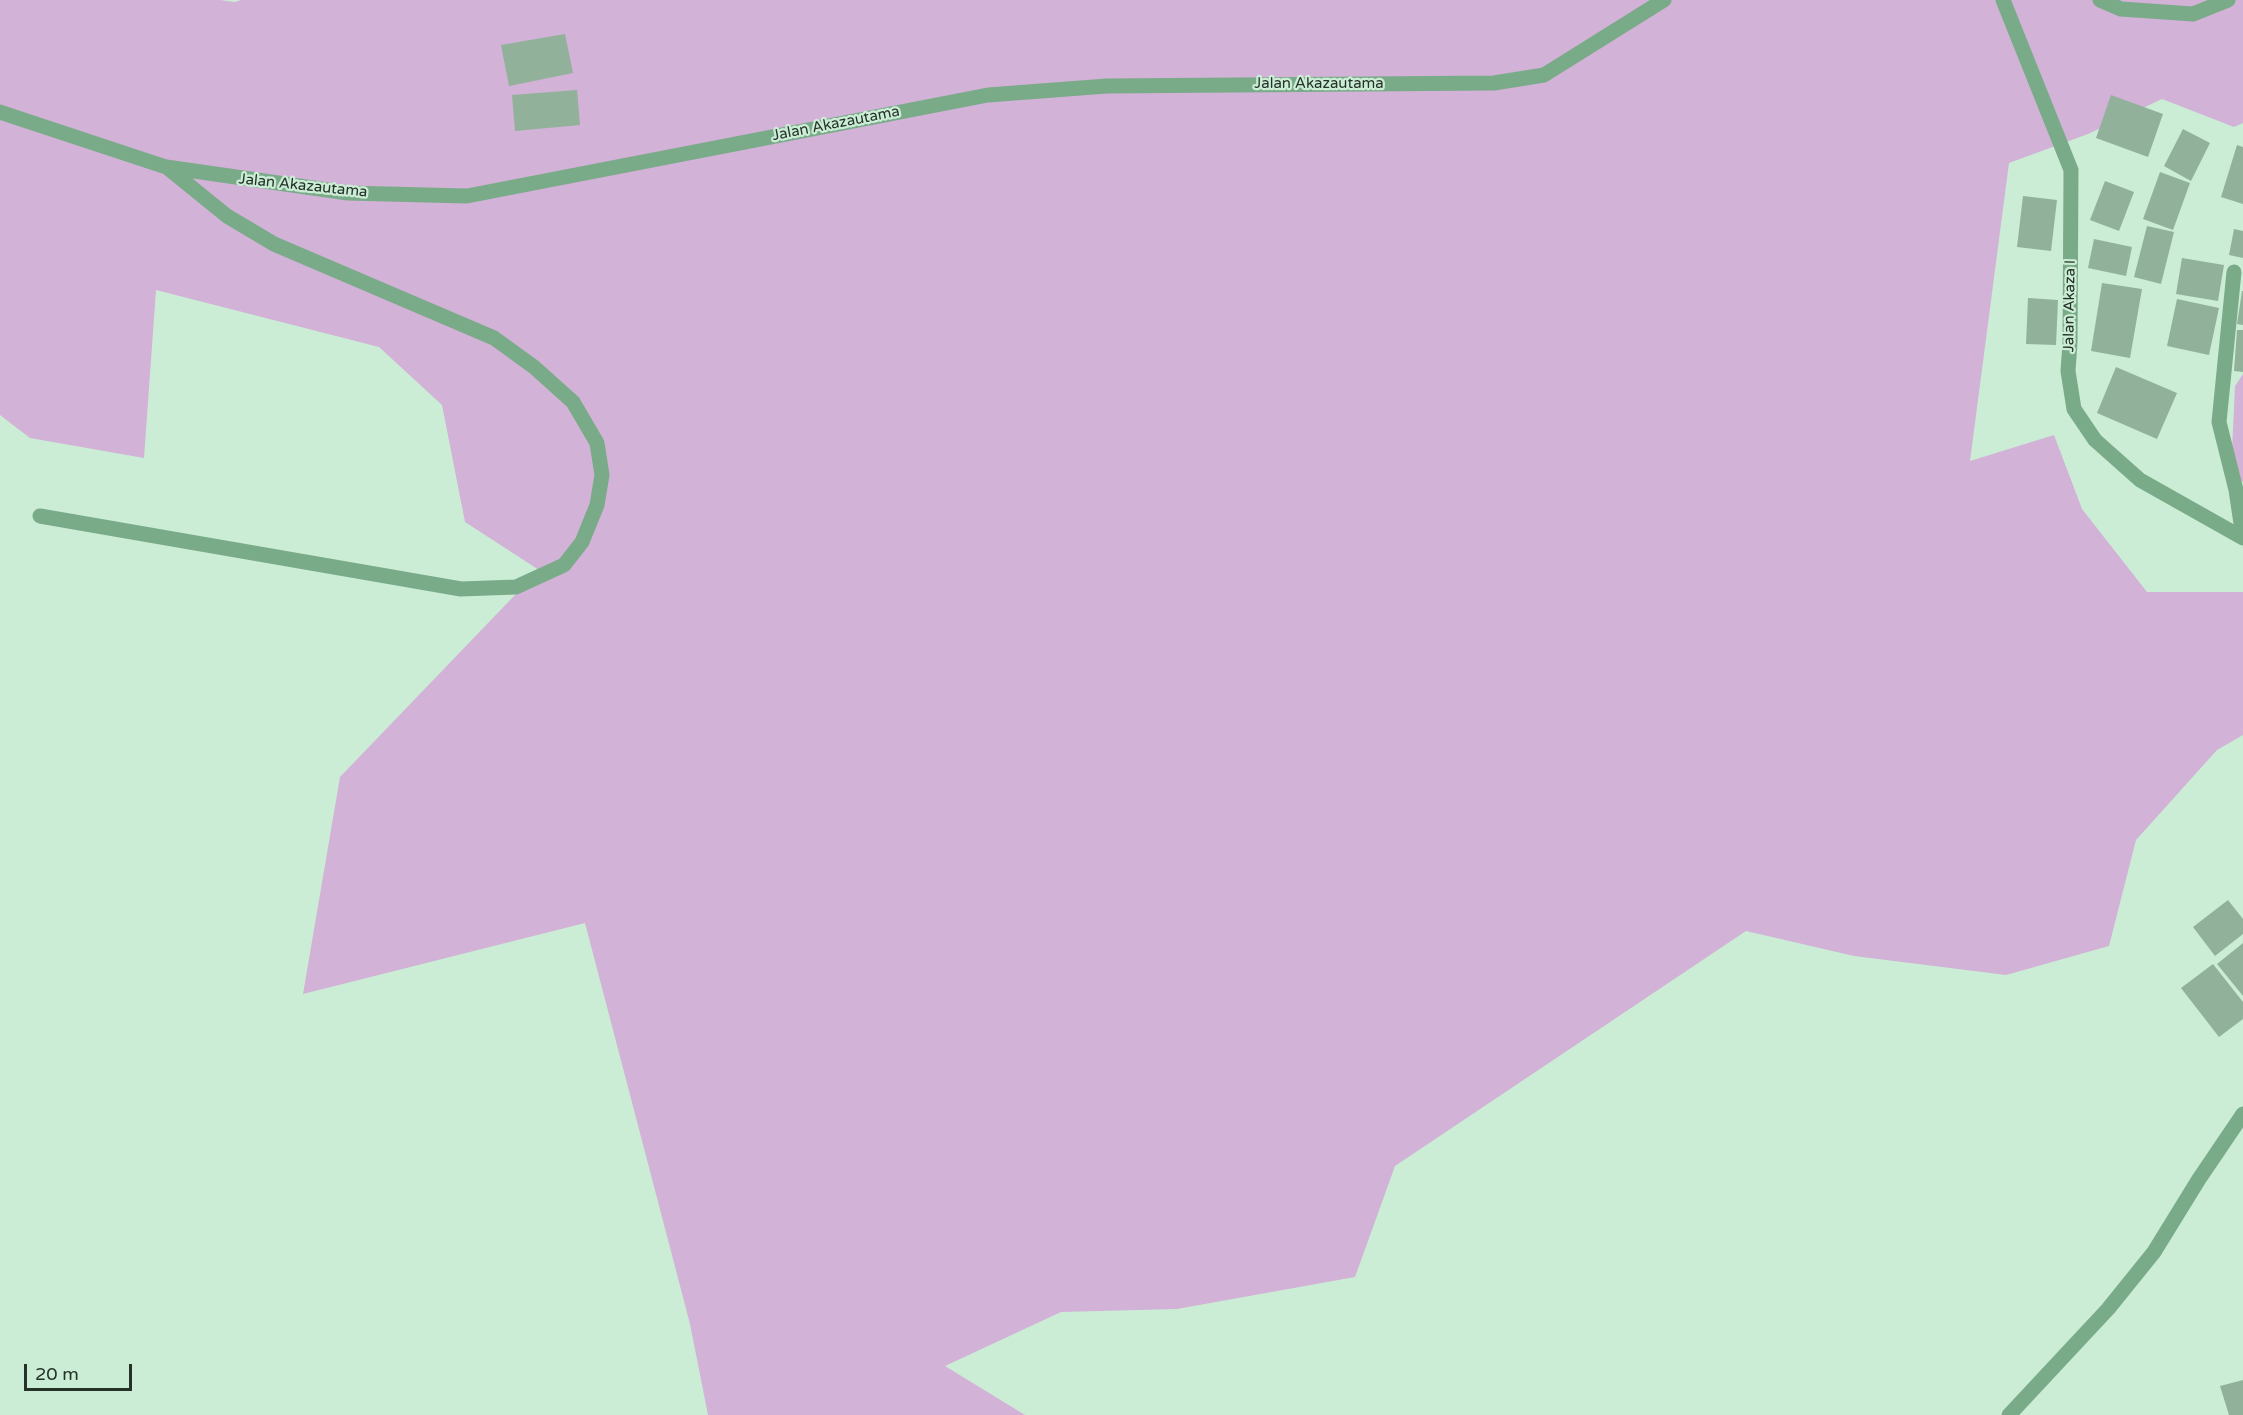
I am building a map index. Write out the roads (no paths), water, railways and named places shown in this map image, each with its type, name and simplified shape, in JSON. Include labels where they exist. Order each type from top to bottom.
[{"type":"street","name":"Jalan Akazautama","points":[[0,112],[166,167],[348,193],[467,195],[988,95],[1107,86],[1494,83],[1544,75],[1664,0]]},
{"type":"street","name":"Jalan Akaza I","points":[[2003,0],[2070,170],[2068,371],[2074,409],[2095,441],[2140,480],[2243,538]]},
{"type":"street","points":[[2100,0],[2121,9],[2193,14],[2228,0]]},
{"type":"street","points":[[40,516],[461,589],[516,588],[564,566],[582,542],[597,506],[602,475],[597,443],[573,402],[534,367],[494,338],[274,244],[227,216],[166,167]]},
{"type":"street","points":[[2234,272],[2219,422],[2236,490],[2243,538]]},
{"type":"street","points":[[2009,1415],[2108,1309],[2154,1252],[2243,1114]]}]
